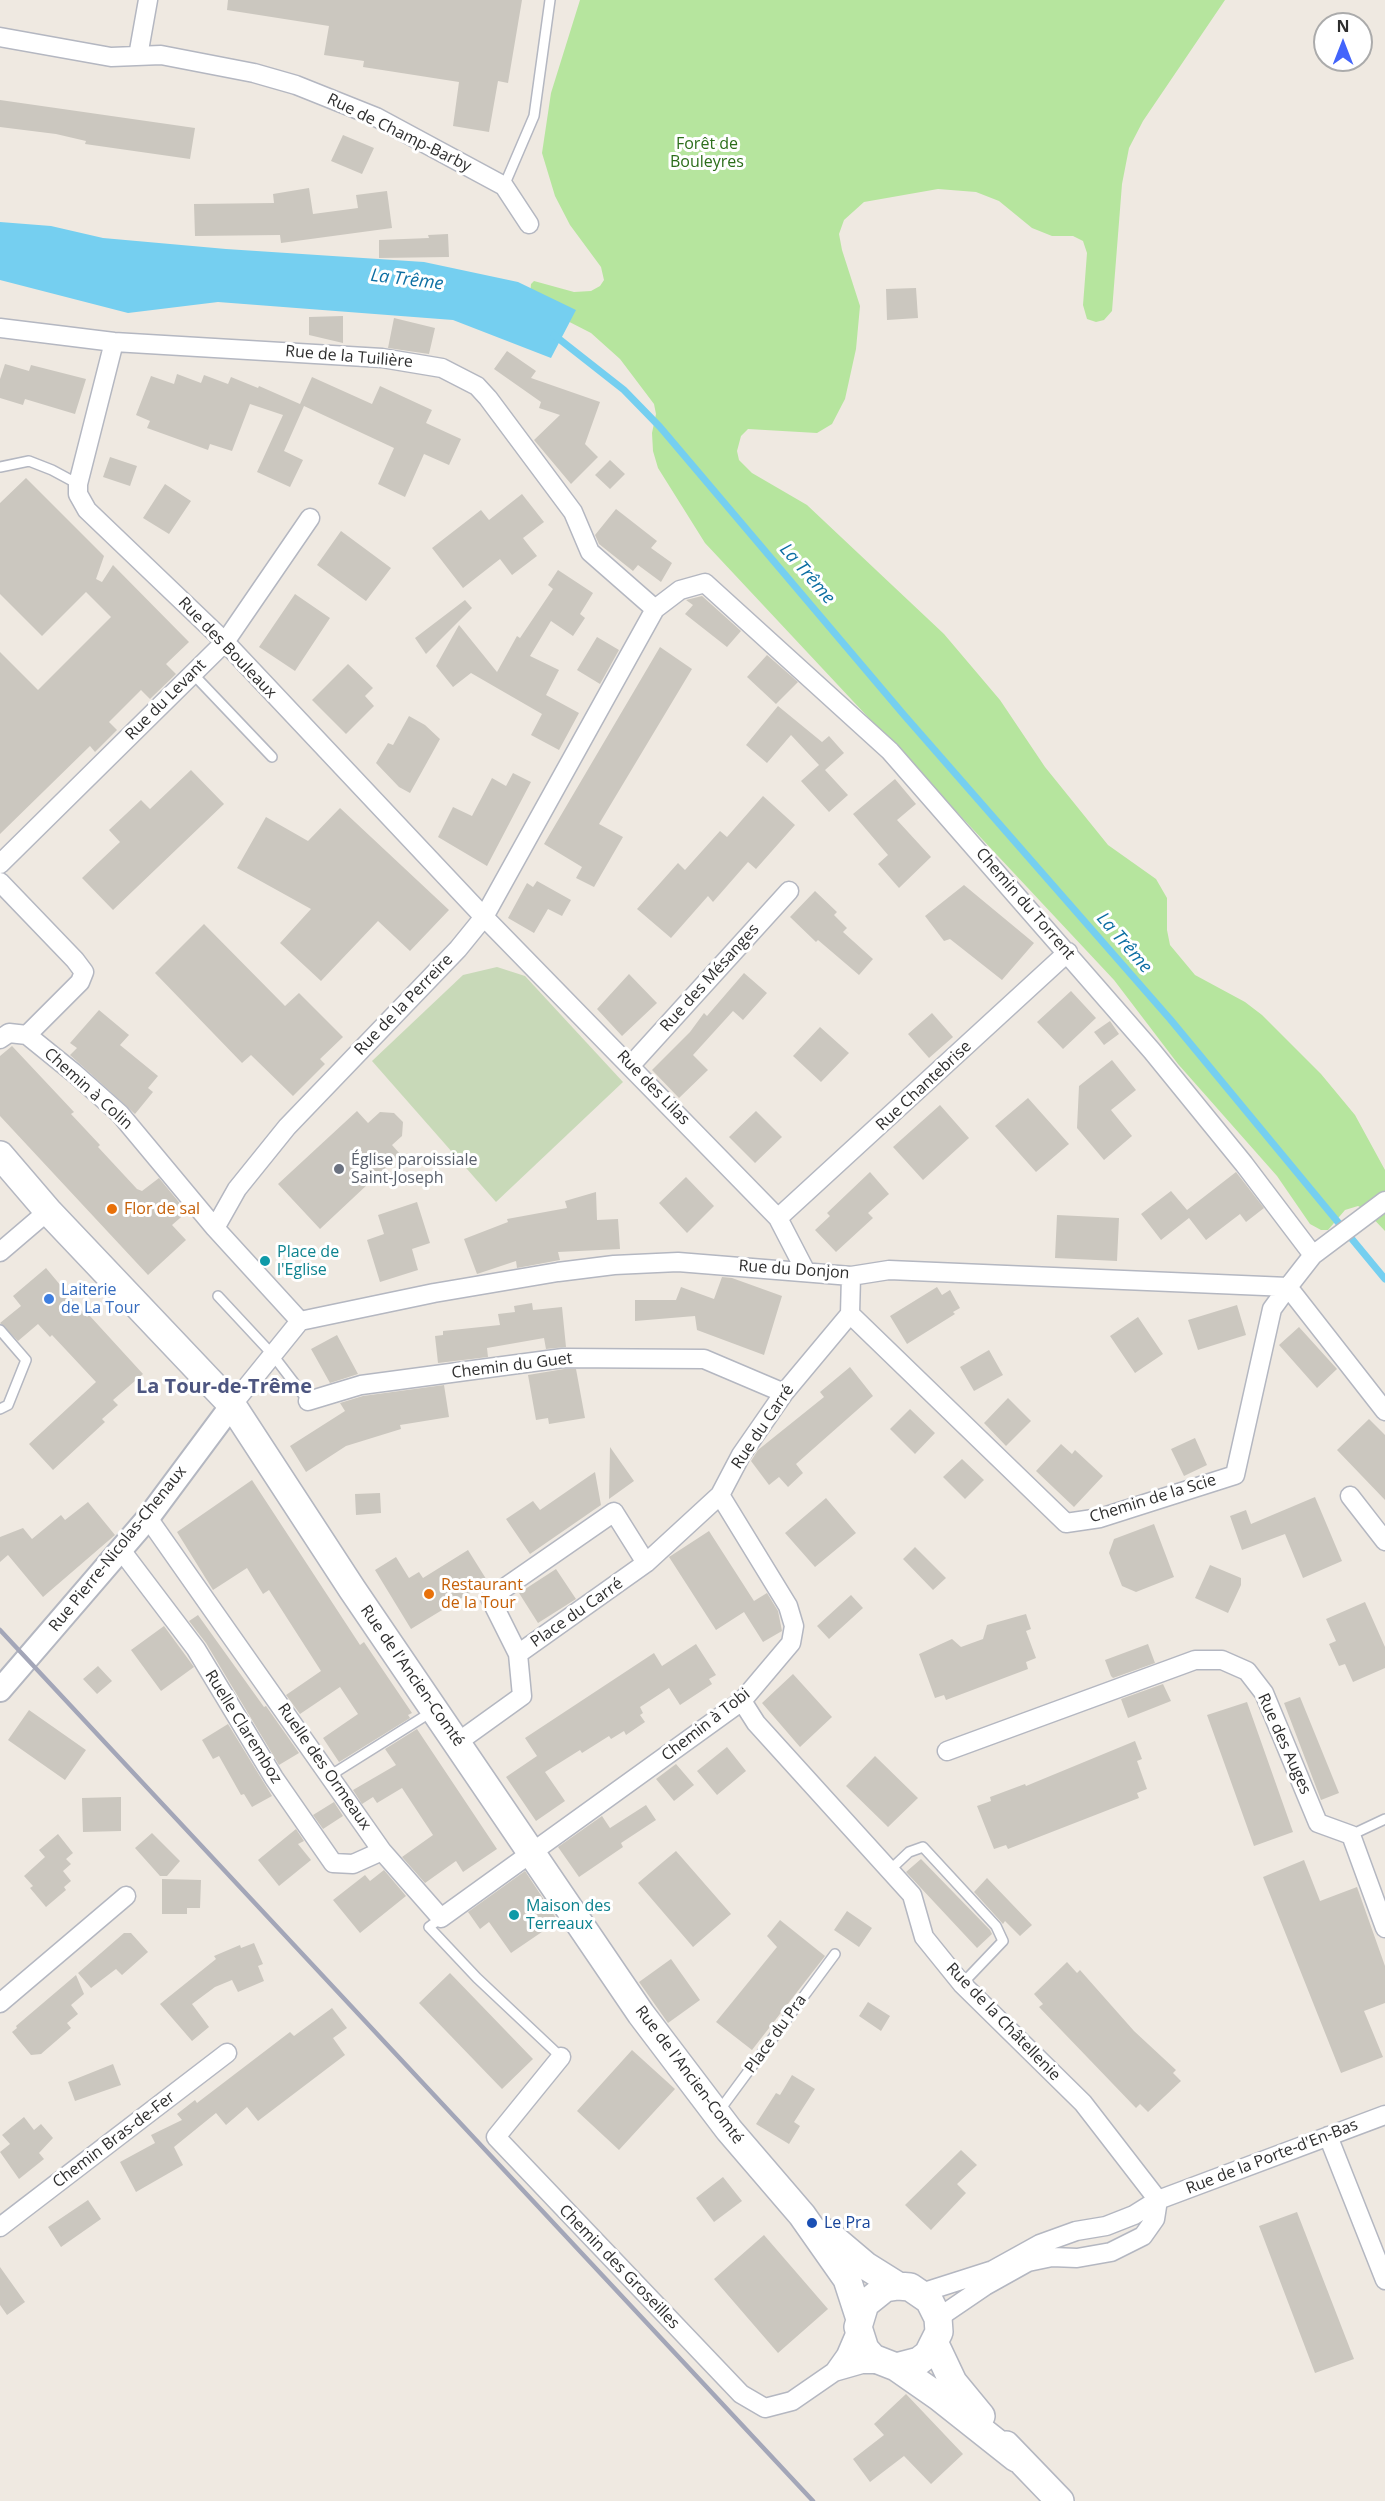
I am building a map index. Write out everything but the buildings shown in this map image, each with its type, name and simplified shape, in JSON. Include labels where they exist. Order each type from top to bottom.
[{"type":"main road","name":"Rue de l'Ancien-Comté","points":[[0,1155],[48,1211],[232,1405],[352,1589],[436,1709],[641,2014],[717,2114],[802,2215],[847,2279],[859,2322]]},
{"type":"main road","name":"Rue de l'Ancien-Comté","points":[[802,2215],[866,2266],[910,2289]]},
{"type":"main road","points":[[1016,2458],[865,2349],[859,2322],[865,2304],[873,2295],[885,2288],[910,2289],[929,2300],[954,2382],[1016,2458],[1060,2501]]},
{"type":"main road","points":[[890,2365],[919,2361],[937,2331]]},
{"type":"street","points":[[138,56],[148,0]]},
{"type":"street","name":"Rue de Champ-Barby","points":[[0,37],[111,57],[161,55],[296,85],[376,117],[504,186],[529,224]]},
{"type":"street","name":"Rue de la Tuilière","points":[[0,328],[114,342],[382,358],[442,368],[477,386],[488,398],[573,512],[590,552],[655,609]]},
{"type":"street","points":[[78,484],[114,342]]},
{"type":"street","name":"Rue des Bouleaux","points":[[78,484],[78,494],[87,510],[225,642],[484,917]]},
{"type":"street","name":"Rue du Levant","points":[[0,864],[225,642],[310,518]]},
{"type":"street","name":"Rue de la Perreire","points":[[215,1228],[237,1189],[286,1127],[458,949],[484,917],[655,609],[680,591],[705,583]]},
{"type":"street","name":"Chemin du Torrent","points":[[705,583],[890,751],[1068,952],[1244,1164],[1320,1249]]},
{"type":"street","points":[[0,882],[84,972],[80,982],[27,1035],[9,1033],[0,1039]]},
{"type":"street","name":"Rue des Mésanges","points":[[632,1065],[789,891]]},
{"type":"street","name":"Rue des Lilas","points":[[484,917],[632,1065],[778,1218],[806,1272]]},
{"type":"street","name":"Rue Chantebrise","points":[[778,1218],[1068,952]]},
{"type":"street","name":"Chemin à Colin","points":[[27,1035],[120,1114],[215,1228]]},
{"type":"street","points":[[1385,1201],[1320,1249],[1288,1287],[1385,1411]]},
{"type":"street","points":[[0,1252],[48,1211]]},
{"type":"street","points":[[215,1228],[300,1321],[232,1405]]},
{"type":"street","name":"Rue du Donjon","points":[[300,1321],[434,1293],[614,1265],[678,1262],[851,1276],[889,1270],[1288,1287]]},
{"type":"street","points":[[850,1314],[851,1276]]},
{"type":"street","name":"Chemin de la Scie","points":[[850,1314],[1066,1523],[1100,1518],[1235,1475],[1272,1309],[1288,1287]]},
{"type":"street","name":"Rue du Carré","points":[[646,1563],[720,1495],[741,1455],[784,1394],[850,1314]]},
{"type":"street","name":"Chemin du Guet","points":[[308,1401],[361,1385],[563,1358],[704,1359],[784,1394]]},
{"type":"street","name":"Rue Pierre-Nicolas-Chenaux","points":[[0,1690],[148,1518],[232,1405]]},
{"type":"street","name":"Chemin à Tobi","points":[[533,1853],[742,1701],[792,1643],[794,1626],[788,1606],[720,1495]]},
{"type":"street","points":[[1350,1496],[1385,1541]]},
{"type":"street","points":[[518,1654],[490,1598],[504,1588],[614,1512],[646,1563]]},
{"type":"street","name":"Ruelle des Ormeaux","points":[[148,1518],[331,1775],[382,1851],[441,1918]]},
{"type":"street","name":"Ruelle Claremboz","points":[[121,1550],[196,1649],[274,1778],[333,1863],[353,1864],[382,1851]]},
{"type":"street","name":"Place du Carré","points":[[458,1742],[522,1696],[518,1654],[646,1563]]},
{"type":"street","name":"Rue des Auges","points":[[947,1752],[1195,1660],[1222,1660],[1247,1671],[1264,1693],[1318,1823],[1351,1835]]},
{"type":"street","name":"Rue de la Châtellenie","points":[[742,1701],[756,1723],[912,1895],[924,1937],[962,1984],[1083,2103],[1158,2200]]},
{"type":"street","points":[[1351,1835],[1385,1928]]},
{"type":"street","points":[[441,1918],[533,1853]]},
{"type":"street","points":[[0,2003],[126,1896]]},
{"type":"street","name":"Chemin Bras-de-Fer","points":[[0,2226],[227,2053]]},
{"type":"street","name":"Chemin des Groseilles","points":[[561,2057],[496,2137],[741,2394],[765,2408],[792,2401],[834,2372],[862,2364],[890,2365]]},
{"type":"street","name":"Rue de la Porte-d'En-Bas","points":[[910,2289],[993,2270],[1040,2244],[1076,2231],[1106,2226],[1134,2215],[1158,2200],[1385,2115]]},
{"type":"street","points":[[1328,2136],[1385,2280]]},
{"type":"street","points":[[937,2331],[985,2286],[1028,2262],[1052,2257],[1077,2258],[1111,2252],[1143,2236],[1155,2219],[1158,2200]]},
{"type":"street","name":"Chemin des Groseilles","points":[[834,2372],[846,2355],[859,2322]]},
{"type":"lane","points":[[504,186],[534,116],[550,0]]},
{"type":"lane","points":[[0,467],[29,461],[78,484]]},
{"type":"lane","points":[[193,674],[272,757]]},
{"type":"lane","points":[[219,1296],[272,1354],[308,1401]]},
{"type":"lane","points":[[0,1330],[26,1360],[8,1405],[0,1409]]},
{"type":"lane","points":[[331,1775],[436,1709]]},
{"type":"lane","points":[[1351,1835],[1385,1819]]},
{"type":"lane","points":[[890,1870],[909,1852],[923,1847],[996,1926],[1003,1941],[962,1984]]},
{"type":"lane","points":[[441,1918],[429,1927],[477,1978],[561,2057]]},
{"type":"lane","name":"Place du Pra","points":[[717,2114],[835,1954]]},
{"type":"green space","name":"Forêt de Bouleyres","points":[[580,0],[1225,0],[1143,121],[1129,148],[1122,184],[1112,311],[1104,320],[1096,322],[1087,319],[1083,305],[1087,253],[1083,241],[1073,236],[1052,236],[1032,228],[999,201],[976,192],[938,189],[864,202],[844,220],[839,234],[860,306],[856,349],[845,399],[832,424],[817,433],[748,429],[741,436],[737,451],[739,460],[752,473],[807,505],[944,634],[1000,700],[1045,767],[1108,845],[1156,879],[1167,898],[1167,930],[1170,945],[1195,975],[1245,1002],[1262,1015],[1321,1074],[1355,1115],[1385,1170],[1385,1231],[1364,1209],[1358,1206],[1345,1210],[1328,1230],[1321,1230],[1310,1224],[1277,1176],[1178,1064],[1114,980],[705,543],[658,468],[653,451],[652,433],[656,414],[654,404],[620,359],[591,333],[548,311],[530,294],[531,284],[534,281],[574,292],[591,291],[600,286],[604,280],[601,267],[570,225],[555,196],[542,153],[551,93]]},
{"type":"green space","points":[[497,967],[525,976],[623,1082],[496,1202],[372,1061],[463,975]]},
{"type":"water","points":[[0,222],[51,226],[103,238],[424,262],[518,282],[576,310],[551,358],[453,320],[218,302],[128,313],[0,280]]},
{"type":"waterway","name":"La Trême","points":[[554,335],[624,390],[660,427],[904,715],[1170,1019],[1385,1279]]},
{"type":"railway","points":[[0,1630],[813,2501]]},
{"type":"place","name":"Église paroissiale Saint-Joseph","points":[[339,1169]]},
{"type":"place","name":"Flor de sal","points":[[112,1209]]},
{"type":"place","name":"Place de l'Eglise","points":[[265,1261]]},
{"type":"place","name":"Laiterie de La Tour","points":[[49,1299]]},
{"type":"place","name":"Restaurant de la Tour","points":[[429,1594]]},
{"type":"place","name":"Maison des Terreaux","points":[[514,1915]]},
{"type":"place","name":"Le Pra","points":[[812,2223]]},
{"type":"district","name":"La Tour-de-Trême","points":[[224,1387]]}]
